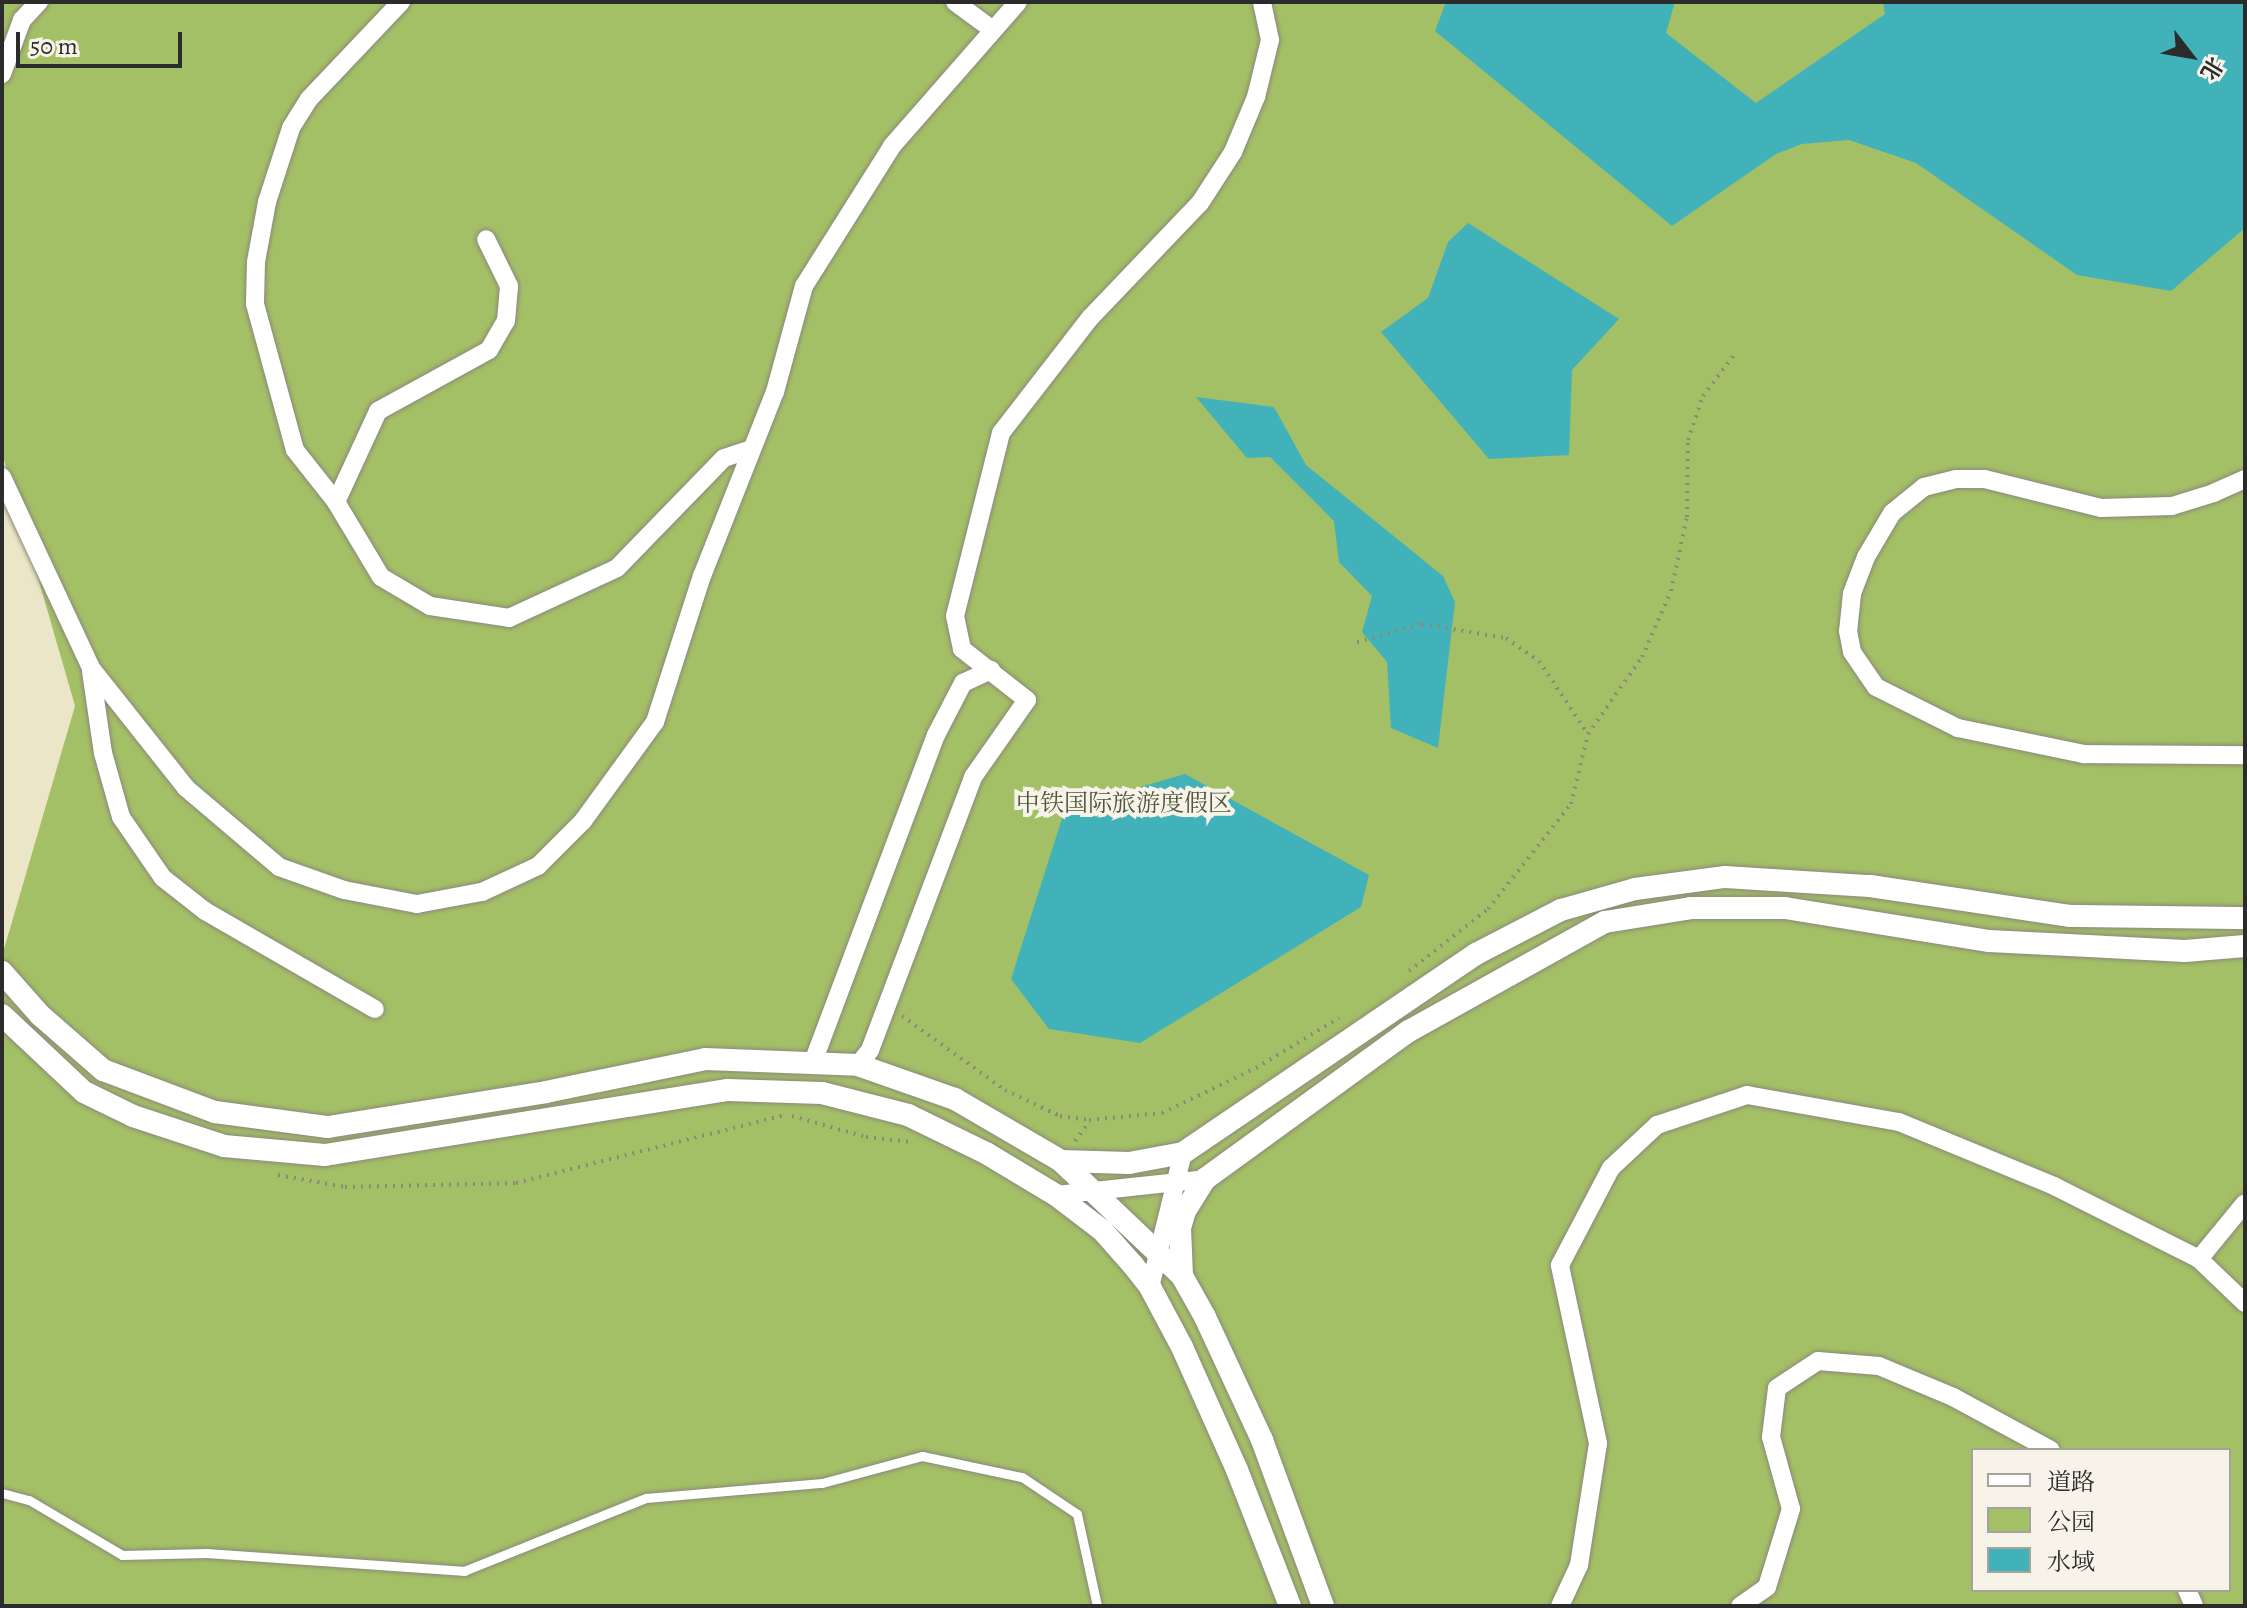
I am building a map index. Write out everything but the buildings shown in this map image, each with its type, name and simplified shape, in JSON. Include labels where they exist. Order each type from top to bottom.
[{"type":"street","points":[[2,74],[22,20],[39,2]]},
{"type":"street","points":[[401,2],[309,99],[291,128],[267,202],[256,262],[255,304],[295,450],[336,502],[381,577],[430,606],[509,618],[617,568],[724,458],[752,449]]},
{"type":"street","points":[[955,2],[993,30]]},
{"type":"street","points":[[2,477],[91,668],[186,788],[279,867],[344,890],[417,904],[482,892],[538,866],[583,821],[655,722],[702,576],[775,392],[804,286],[892,146],[1018,2]]},
{"type":"street","points":[[858,1065],[870,1050],[973,777],[1027,700],[962,649],[955,616],[1001,433],[1090,318],[1200,203],[1233,152],[1256,97],[1270,40],[1262,2]]},
{"type":"street","points":[[336,502],[378,411],[489,350],[506,321],[509,286],[486,239]]},
{"type":"street","points":[[2245,479],[2172,506],[2101,508],[1985,479],[1956,479],[1924,487],[1892,513],[1866,557],[1852,594],[1848,631],[1852,652],[1876,687],[1958,728],[2084,754],[2245,755]]},
{"type":"street","points":[[91,668],[103,753],[121,817],[163,878],[205,911],[375,1009]]},
{"type":"street","points":[[813,1062],[936,735],[963,683],[991,670]]},
{"type":"street","points":[[1061,1161],[1129,1163],[1183,1153],[1476,954],[1561,910],[1635,889],[1725,877],[1870,886],[2071,916],[2245,918]]},
{"type":"street","points":[[1182,1276],[1180,1228],[1185,1211],[1205,1179],[1409,1031],[1605,922],[1691,908],[1785,908],[1989,941],[2185,951],[2245,946]]},
{"type":"street","points":[[2,972],[40,1015],[103,1070],[215,1112],[328,1127],[546,1092],[705,1059],[858,1065],[955,1099],[1061,1161],[1182,1276],[1205,1317],[1262,1440],[1323,1606]]},
{"type":"street","points":[[2,1015],[84,1092],[133,1116],[224,1146],[325,1155],[728,1090],[822,1093],[908,1115],[986,1153],[1056,1195],[1102,1230],[1150,1287],[1182,1347],[1237,1470],[1290,1606]]},
{"type":"street","points":[[1560,1606],[1579,1565],[1598,1443],[1560,1265],[1611,1168],[1657,1125],[1747,1095],[1899,1122],[2054,1186],[2199,1259],[2245,1303]]},
{"type":"street","points":[[1150,1287],[1183,1153]]},
{"type":"street","points":[[1056,1195],[1205,1179]]},
{"type":"street","points":[[2199,1259],[2245,1203]]},
{"type":"street","points":[[1740,1606],[1767,1587],[1791,1509],[1771,1437],[1777,1388],[1818,1361],[1879,1366],[1953,1397],[2047,1448]]},
{"type":"lane","points":[[2,1493],[29,1500],[122,1555],[207,1553],[464,1571],[646,1498],[822,1483],[922,1456],[1022,1477],[1077,1514],[1097,1606]]},
{"type":"path","points":[[1406,973],[1488,909],[1571,804],[1588,734],[1642,657],[1671,591],[1687,517],[1688,440],[1703,396],[1737,351]]},
{"type":"path","points":[[1357,642],[1422,624],[1506,638],[1539,661],[1588,734]]},
{"type":"path","points":[[887,1005],[1005,1090],[1060,1116],[1089,1120],[1162,1113],[1256,1068],[1345,1014]]},
{"type":"path","points":[[272,1174],[345,1187],[516,1183],[786,1114],[866,1137],[920,1143]]},
{"type":"path","points":[[1061,1161],[1089,1120]]},
{"type":"green space","name":"中铁国际旅游度假区","points":[[2,2],[2245,2],[2245,1606],[2,1606],[2,956],[75,706],[2,453]]},
{"type":"water","points":[[1446,2],[1675,2],[1666,33],[1756,103],[1885,14],[1883,2],[2245,2],[2245,228],[2171,291],[2077,275],[1916,163],[1849,140],[1802,144],[1776,154],[1672,226],[1435,31]]},
{"type":"water","points":[[1468,223],[1619,319],[1572,370],[1569,455],[1489,459],[1381,332],[1428,298],[1448,242]]},
{"type":"water","points":[[1196,397],[1274,407],[1306,465],[1443,576],[1455,602],[1438,748],[1391,728],[1387,662],[1362,632],[1372,596],[1339,562],[1334,521],[1270,457],[1247,458]]},
{"type":"water","points":[[1185,774],[1369,875],[1361,907],[1140,1043],[1049,1029],[1011,979],[1065,809]]}]
